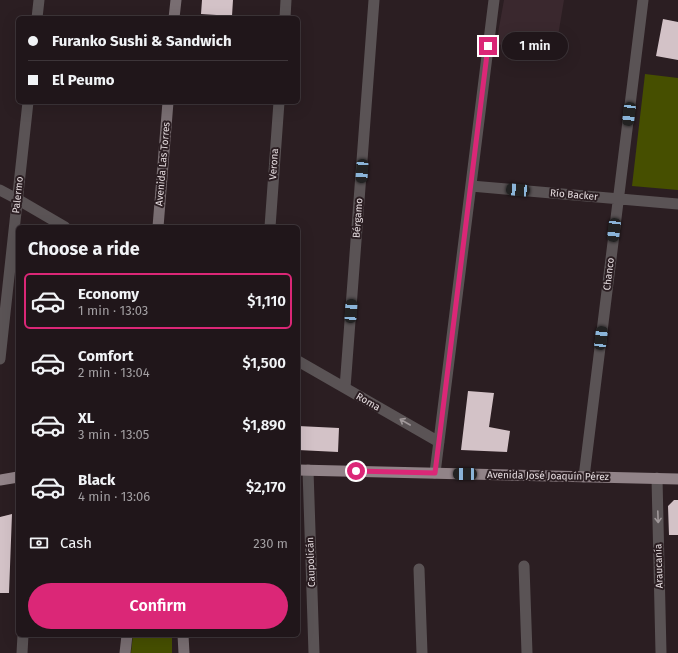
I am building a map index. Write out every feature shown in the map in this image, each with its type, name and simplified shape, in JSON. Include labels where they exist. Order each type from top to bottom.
[{"type":"main road","points":[[174,16],[176,0]]},
{"type":"main road","name":"Avenida Las Torres","points":[[158,225],[168,104]]},
{"type":"main road","name":"Avenida José Joaquín Pérez","points":[[303,470],[678,479]]},
{"type":"main road","points":[[0,480],[16,477]]},
{"type":"main road","points":[[125,653],[126,637]]},
{"type":"main road","points":[[184,637],[184,653]]},
{"type":"street","points":[[37,16],[39,0]]},
{"type":"street","points":[[285,16],[286,0]]},
{"type":"street","name":"Bérgamo","points":[[345,388],[374,0]]},
{"type":"street","points":[[435,473],[494,0]]},
{"type":"street","name":"Chanco","points":[[584,476],[642,0]]},
{"type":"street","name":"Palermo","points":[[0,359],[28,104]]},
{"type":"street","name":"Verona","points":[[270,225],[279,104]]},
{"type":"street","name":"Río Backer","points":[[471,186],[678,204]]},
{"type":"street","points":[[0,190],[62,225]]},
{"type":"street","name":"Roma","points":[[300,362],[439,442]]},
{"type":"street","name":"Caupolicán","points":[[303,470],[314,653]]},
{"type":"street","name":"Araucanía","points":[[657,478],[661,653]]},
{"type":"street","points":[[524,566],[527,653]]},
{"type":"street","points":[[419,569],[422,653]]},
{"type":"street","points":[[22,653],[23,637]]},
{"type":"shaded area","points":[[504,0],[564,0],[555,54],[496,44]]},
{"type":"green space","points":[[645,74],[678,78],[678,190],[632,186]]},
{"type":"green space","points":[[133,637],[172,637],[172,653],[131,653]]},
{"type":"building","points":[[202,0],[233,0],[232,16],[201,14]]},
{"type":"building","points":[[663,19],[678,22],[678,60],[656,56]]},
{"type":"building","points":[[468,391],[494,393],[489,427],[510,431],[507,452],[461,450]]},
{"type":"building","points":[[300,426],[339,428],[338,452],[300,450]]},
{"type":"building","points":[[674,500],[678,500],[678,535],[669,535],[668,506]]},
{"type":"building","points":[[12,514],[9,593],[0,593],[0,517]]},
{"type":"route","points":[[356,471],[435,473],[488,46]]}]
